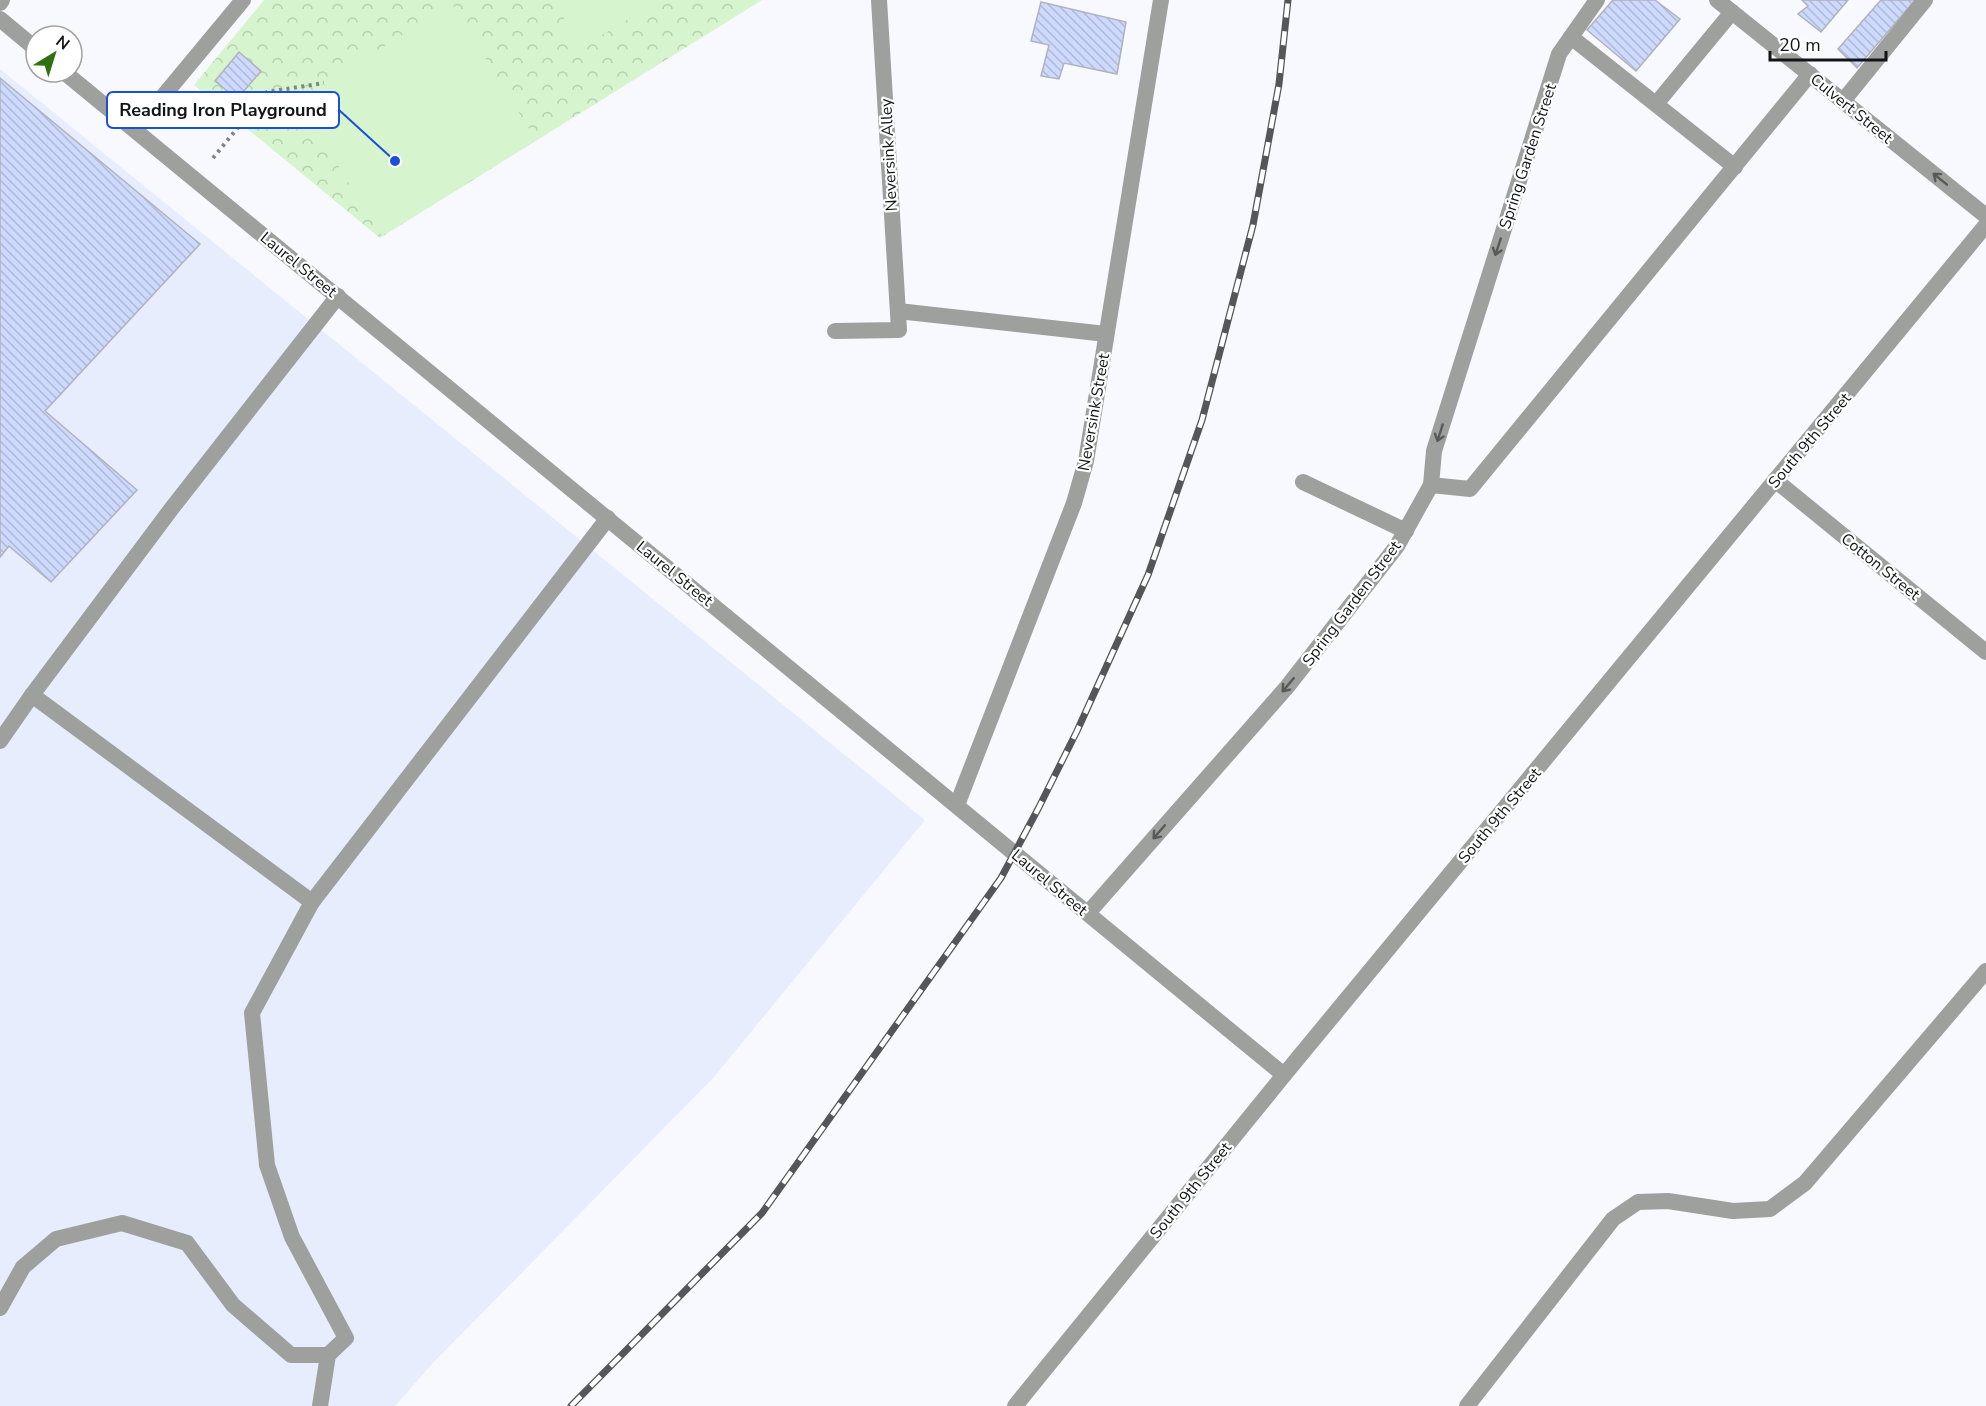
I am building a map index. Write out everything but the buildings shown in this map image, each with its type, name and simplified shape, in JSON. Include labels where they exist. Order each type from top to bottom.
[{"type":"street","points":[[135,130],[243,0]]},
{"type":"street","name":"Neversink Alley","points":[[879,0],[898,310]]},
{"type":"street","name":"Neversink Street","points":[[957,805],[1074,503],[1086,461],[1161,0]]},
{"type":"street","name":"Spring Garden Street","points":[[1088,913],[1287,687],[1397,546],[1406,531],[1431,485],[1434,451],[1559,54],[1597,0]]},
{"type":"street","name":"Culvert Street","points":[[1717,0],[1986,216]]},
{"type":"street","points":[[1843,101],[1925,0]]},
{"type":"street","points":[[1656,104],[1732,12]]},
{"type":"street","points":[[0,19],[24,39]]},
{"type":"street","points":[[1571,37],[1735,167]]},
{"type":"street","points":[[1431,485],[1470,489],[1810,74]]},
{"type":"street","name":"Laurel Street","points":[[79,84],[1284,1075]]},
{"type":"street","name":"South 9th Street","points":[[1015,1406],[1284,1075],[1986,225]]},
{"type":"street","points":[[0,741],[172,508],[338,296]]},
{"type":"street","points":[[835,331],[899,330],[898,310],[1106,334]]},
{"type":"street","name":"Cotton Street","points":[[1775,480],[1986,652]]},
{"type":"street","points":[[1303,482],[1406,531]]},
{"type":"street","points":[[320,1406],[328,1355],[346,1338],[292,1238],[267,1166],[252,1013],[312,902],[608,518]]},
{"type":"street","points":[[32,695],[312,902]]},
{"type":"street","points":[[1467,1406],[1613,1219],[1638,1202],[1668,1201],[1733,1211],[1770,1209],[1805,1183],[1986,971]]},
{"type":"street","points":[[0,1308],[23,1267],[56,1239],[122,1223],[187,1243],[233,1305],[291,1355],[328,1355]]},
{"type":"path","points":[[195,179],[267,93],[324,83]]},
{"type":"shaded area","points":[[0,69],[925,820],[714,1077],[432,1364],[395,1406],[0,1406]]},
{"type":"green space","points":[[264,0],[762,0],[380,238],[194,85]]},
{"type":"green space","points":[[556,0],[659,0],[578,50]]},
{"type":"green space","points":[[452,4],[536,140],[382,236],[297,100]]},
{"type":"railway","points":[[571,1406],[762,1213],[1001,878],[1038,809],[1077,731],[1148,575],[1202,420],[1253,225],[1279,84],[1288,0]]},
{"type":"place","name":"Reading Iron Playground","points":[[395,161]]}]
